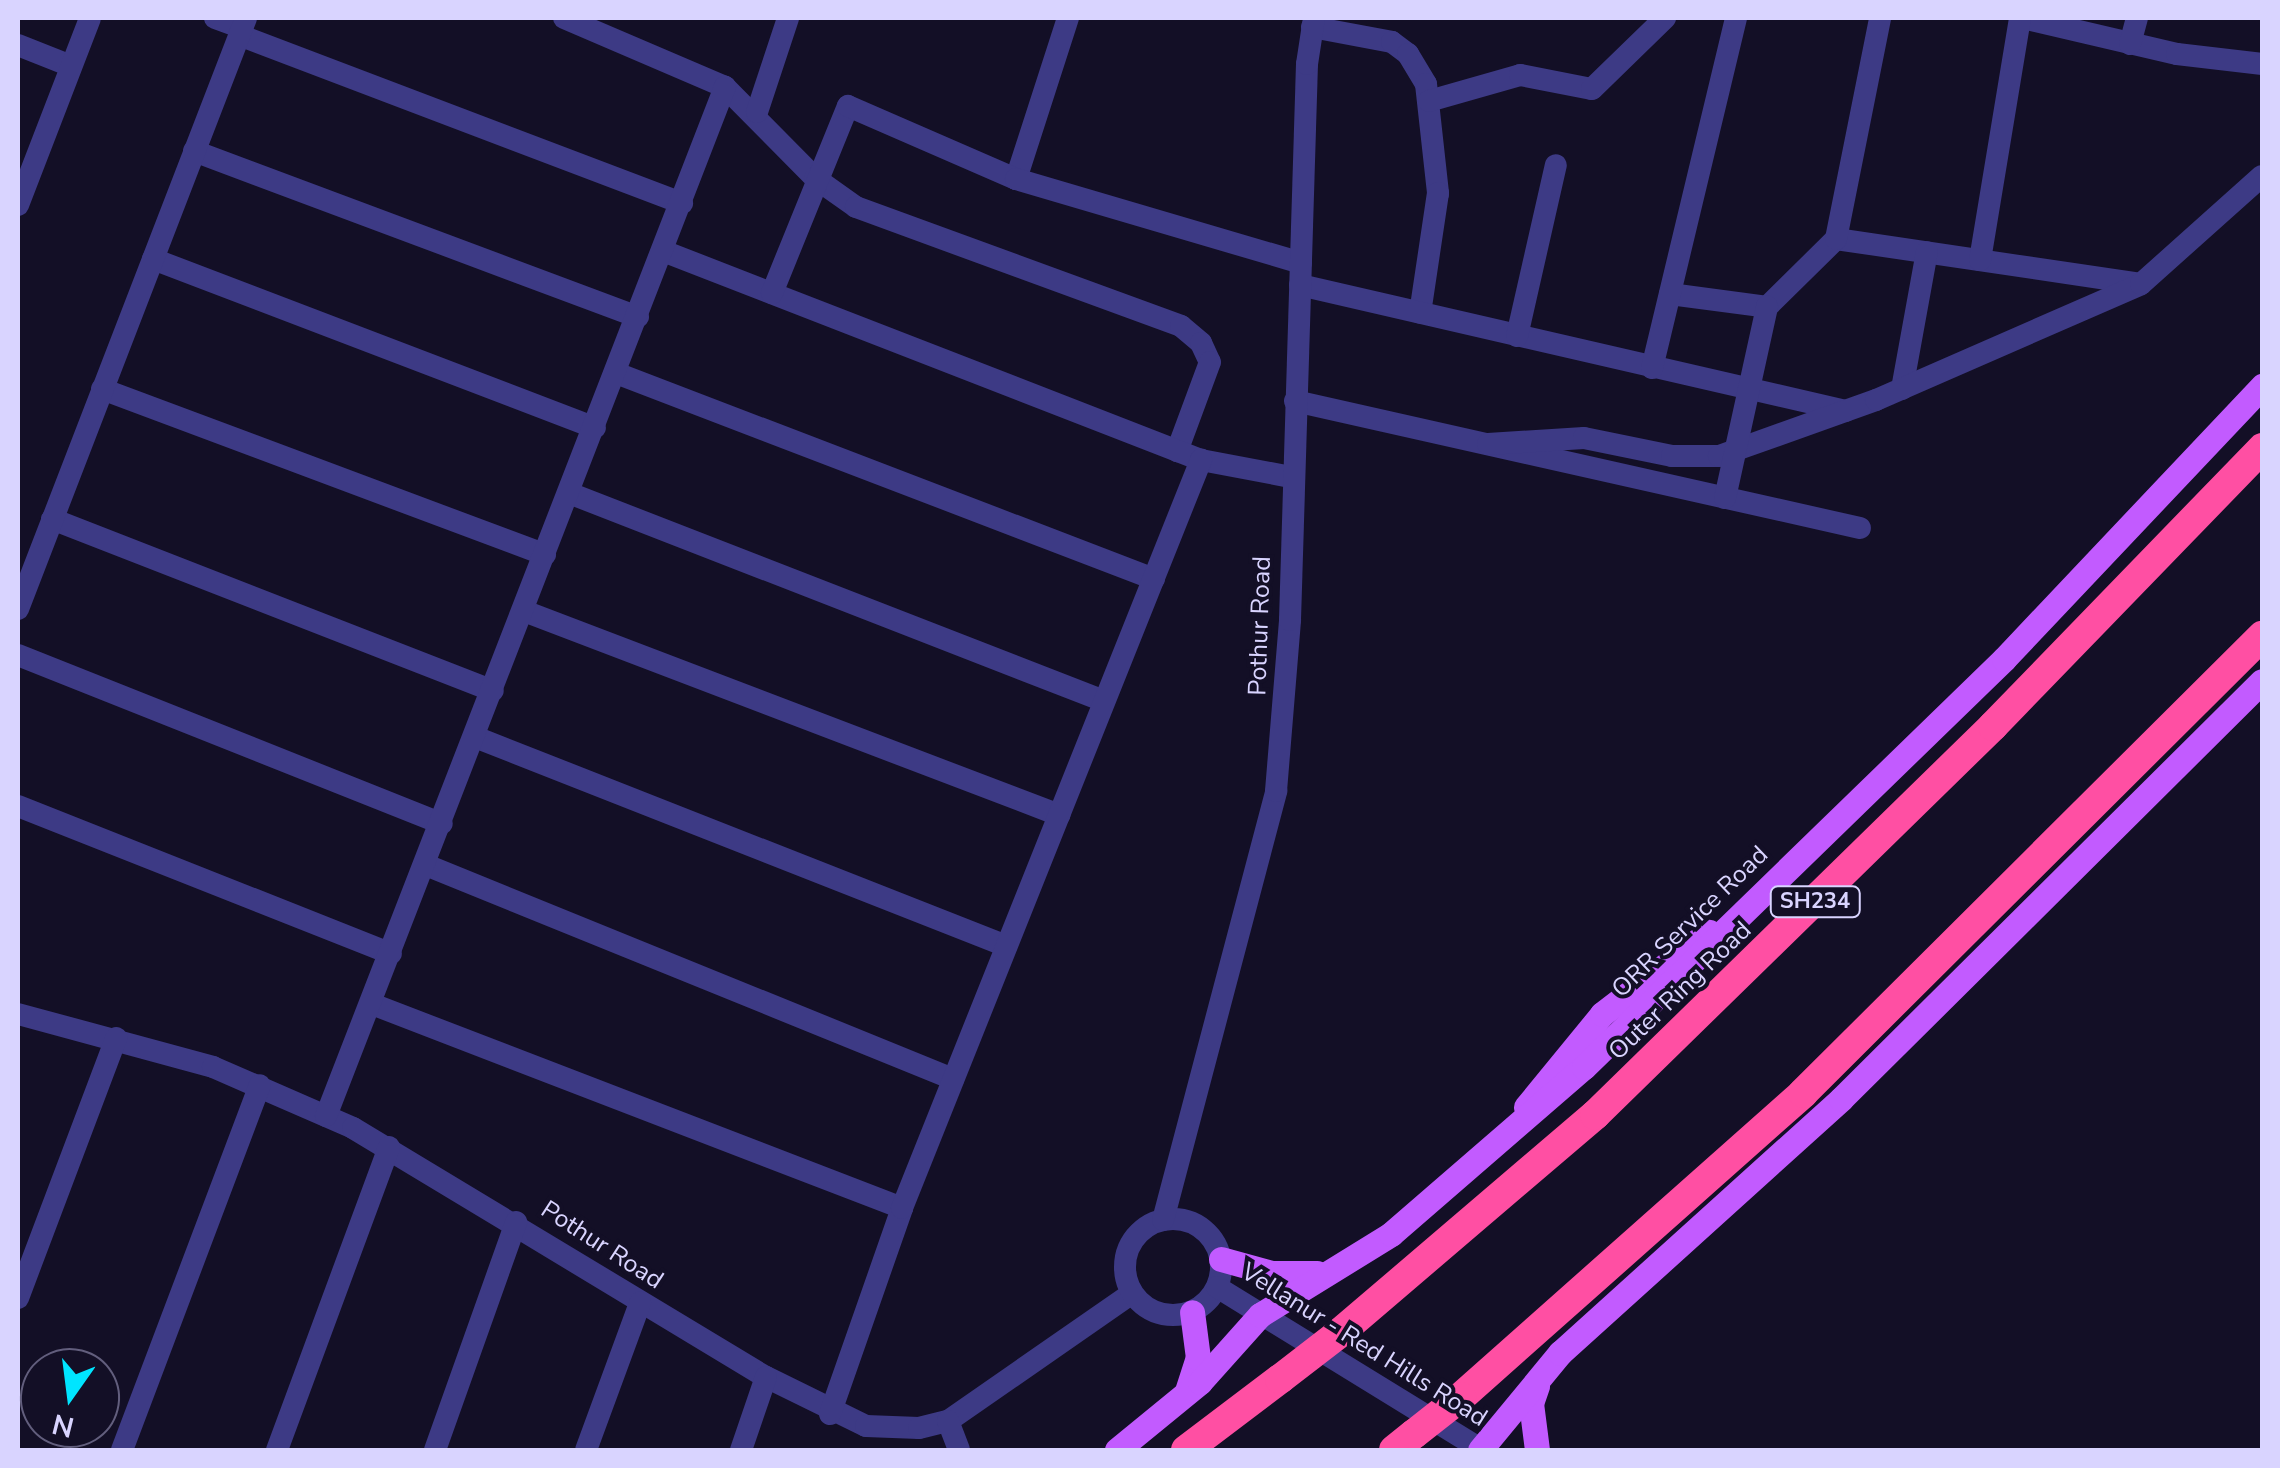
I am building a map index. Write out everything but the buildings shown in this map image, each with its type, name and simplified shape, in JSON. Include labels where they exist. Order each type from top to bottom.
[{"type":"highway","name":"Outer Ring Road","points":[[1186,1450],[1342,1330],[1595,1116],[1993,726],[2262,448]]},
{"type":"highway","points":[[1404,1442],[1461,1397],[1804,1093],[2262,636]]},
{"type":"main road","name":"ORR Service Road","points":[[1117,1450],[1185,1395],[1260,1315],[1322,1273],[1391,1234],[1504,1140],[2004,660],[2262,386]]},
{"type":"main road","points":[[1481,1450],[1592,1321],[1854,1086],[2262,681]]},
{"type":"main road","points":[[1221,1260],[1272,1273],[1322,1273]]},
{"type":"main road","points":[[1185,1395],[1198,1358],[1192,1312]]},
{"type":"main road","points":[[1538,1382],[1531,1403],[1538,1450]]},
{"type":"street","points":[[18,205],[23,174],[90,18]]},
{"type":"street","points":[[214,18],[682,203]]},
{"type":"street","points":[[564,18],[725,87],[757,112],[815,178],[877,216],[960,240],[1181,326],[1201,342],[1210,362],[1177,451]]},
{"type":"street","points":[[757,112],[788,18]]},
{"type":"street","points":[[1016,179],[1068,18]]},
{"type":"street","points":[[1429,101],[1520,76],[1592,89],[1664,18]]},
{"type":"street","points":[[1652,368],[1736,18]]},
{"type":"street","points":[[1725,498],[1767,307],[1836,239],[1880,18]]},
{"type":"street","points":[[1980,260],[2021,18],[2130,44],[2262,64]]},
{"type":"street","points":[[2130,44],[2137,18]]},
{"type":"street","points":[[1313,22],[1392,42],[1417,66],[1429,101],[1438,193],[1420,313]]},
{"type":"street","name":"Pothur Road","points":[[1162,1220],[1276,791],[1290,620],[1292,477],[1313,22]]},
{"type":"street","points":[[18,608],[242,27]]},
{"type":"street","points":[[18,45],[71,66]]},
{"type":"street","points":[[326,1116],[725,87]]},
{"type":"street","points":[[772,294],[815,178],[848,106],[1016,179],[1420,313],[1846,411]]},
{"type":"street","points":[[194,151],[638,317]]},
{"type":"street","points":[[1517,336],[1556,165]]},
{"type":"street","points":[[1488,444],[1584,438],[1672,456],[1735,450],[1902,389],[2142,284],[2262,176]]},
{"type":"street","points":[[1836,239],[2142,284]]},
{"type":"street","points":[[663,251],[1201,460],[1292,477]]},
{"type":"street","points":[[1902,389],[1927,252]]},
{"type":"street","points":[[152,259],[594,428]]},
{"type":"street","points":[[1670,294],[1767,307]]},
{"type":"street","points":[[616,373],[1154,579]]},
{"type":"street","points":[[102,389],[546,555]]},
{"type":"street","points":[[1295,401],[1860,528]]},
{"type":"street","points":[[1647,480],[1672,456]]},
{"type":"street","points":[[830,1414],[902,1208],[1201,460]]},
{"type":"street","points":[[569,494],[1104,702]]},
{"type":"street","points":[[52,519],[493,692]]},
{"type":"street","points":[[524,610],[1058,816]]},
{"type":"street","points":[[18,655],[442,824]]},
{"type":"street","points":[[475,737],[1006,946]]},
{"type":"street","points":[[18,806],[391,954]]},
{"type":"street","points":[[426,864],[954,1079]]},
{"type":"street","points":[[372,1004],[902,1208]]},
{"type":"street","name":"Pothur Road","points":[[18,1014],[116,1038],[260,1086],[326,1116],[516,1222],[640,1303],[830,1414],[898,1430],[948,1421],[1132,1293]]},
{"type":"street","points":[[18,1298],[116,1038]]},
{"type":"street","points":[[122,1450],[260,1086]]},
{"type":"street","points":[[278,1450],[389,1148]]},
{"type":"street","points":[[1162,1220],[1196,1225],[1221,1260],[1217,1286],[1192,1312],[1158,1313],[1132,1293],[1124,1270],[1129,1248],[1143,1229],[1162,1220]]},
{"type":"street","points":[[435,1450],[516,1222]]},
{"type":"street","name":"Vellanur - Red Hills Road","points":[[1217,1286],[1481,1450]]},
{"type":"street","points":[[586,1450],[640,1303]]},
{"type":"street","points":[[740,1450],[766,1377]]},
{"type":"street","points":[[948,1421],[959,1450]]}]
